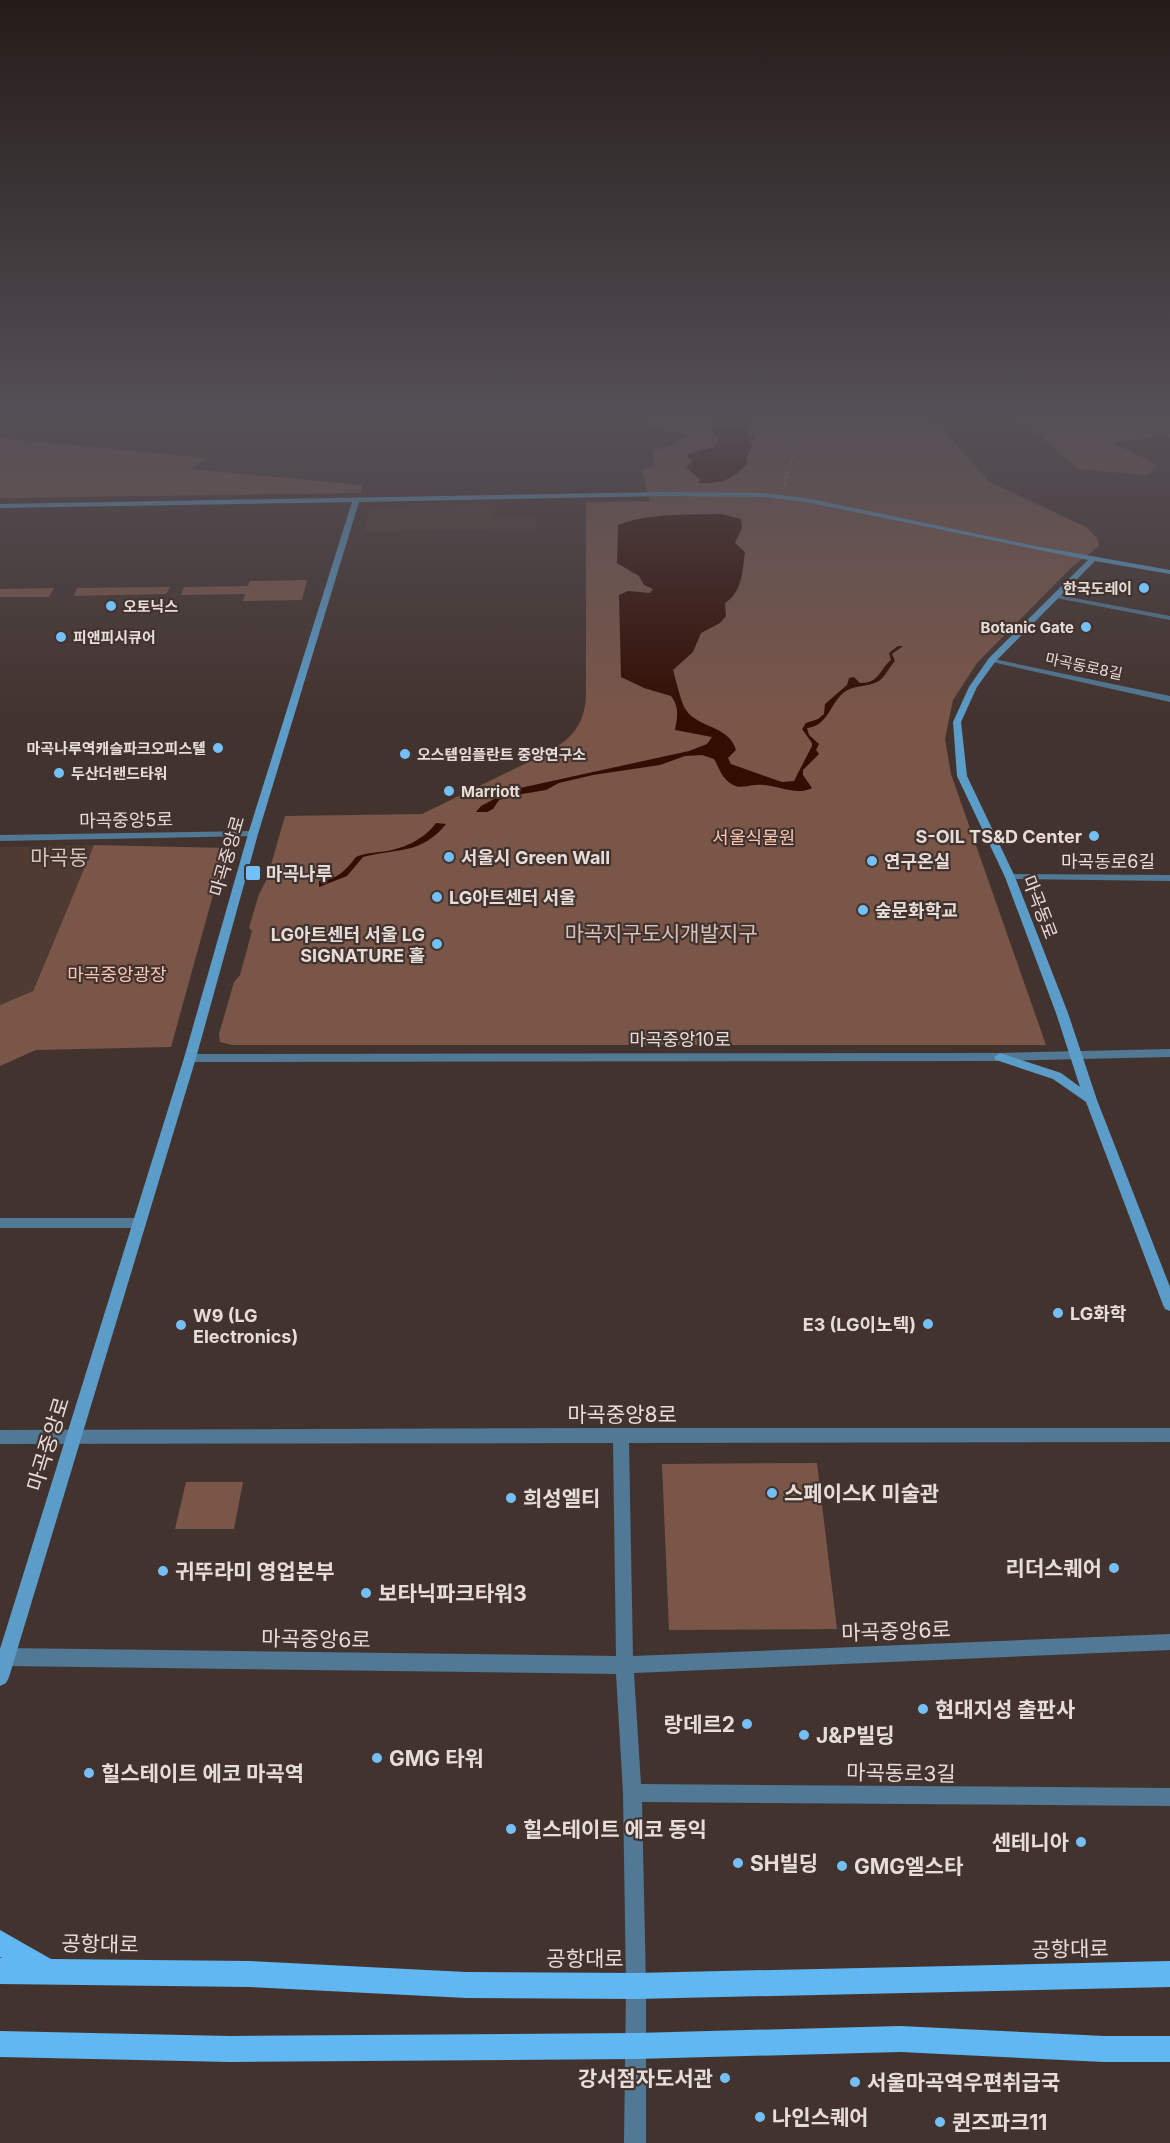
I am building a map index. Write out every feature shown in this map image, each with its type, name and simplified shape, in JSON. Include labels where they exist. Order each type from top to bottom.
[{"type":"main road","name":"마곡중앙로","points":[[0,1677],[190,1058],[253,834],[350,518]]},
{"type":"main road","points":[[894,518],[1093,559],[1170,572]]},
{"type":"main road","name":"마곡동로","points":[[1093,559],[992,660],[973,687],[957,722],[958,738],[962,776],[1010,877],[1091,1101],[1170,1305]]},
{"type":"main road","points":[[1000,1057],[1056,1075],[1091,1101]]},
{"type":"main road","points":[[0,1943],[46,1970]]},
{"type":"main road","name":"공항대로","points":[[0,1971],[249,1974],[466,1985],[636,1986],[1170,1974]]},
{"type":"main road","points":[[4,2047],[230,2049],[636,2046],[900,2039],[1104,2049],[1170,2049]]},
{"type":"street","points":[[1056,596],[1170,618]]},
{"type":"street","name":"마곡동로8길","points":[[992,660],[1170,699]]},
{"type":"street","name":"마곡중앙5로","points":[[0,838],[253,834]]},
{"type":"street","name":"마곡동로6길","points":[[1010,877],[1170,878]]},
{"type":"street","name":"마곡중앙10로","points":[[190,1058],[1000,1057],[1170,1053]]},
{"type":"street","points":[[0,1223],[139,1223]]},
{"type":"street","points":[[621,1435],[624,1665],[632,1793],[636,1986],[635,2143]]},
{"type":"street","name":"마곡중앙8로","points":[[0,1437],[1170,1435]]},
{"type":"street","name":"마곡중앙6로","points":[[6,1657],[624,1665],[1170,1642]]},
{"type":"street","name":"마곡동로3길","points":[[632,1793],[1170,1797]]},
{"type":"shaded area","points":[[368,518],[537,518],[536,529],[365,531]]},
{"type":"shaded area","points":[[642,518],[741,519],[742,528],[735,543],[745,552],[741,580],[735,593],[725,603],[726,616],[720,623],[701,633],[693,652],[673,670],[680,697],[691,716],[721,732],[733,742],[736,750],[728,758],[731,764],[782,782],[794,781],[812,746],[802,729],[806,723],[824,714],[825,704],[847,685],[849,678],[854,677],[860,683],[872,681],[891,660],[889,653],[898,646],[903,646],[892,654],[895,661],[880,680],[846,691],[819,724],[807,728],[809,735],[819,744],[816,750],[819,754],[803,770],[803,775],[812,788],[799,791],[763,785],[736,786],[723,776],[714,759],[702,755],[685,756],[660,765],[593,775],[559,783],[546,790],[499,800],[493,809],[487,812],[476,812],[481,806],[511,790],[689,751],[707,744],[712,737],[675,730],[677,709],[671,696],[644,688],[621,677],[619,595],[628,591],[650,593],[653,589],[644,585],[639,576],[617,563],[618,525]]},
{"type":"shaded area","points":[[436,823],[446,824],[437,834],[418,846],[363,857],[347,876],[319,887],[319,881],[340,874],[356,857],[404,846],[419,839]]},
{"type":"shaded area","points":[[94,845],[32,991],[0,1005],[0,847]]},
{"type":"green space","name":"서울식물원","points":[[586,518],[1067,518],[1086,527],[1097,538],[1099,546],[1073,566],[977,663],[953,700],[945,739],[951,774],[1046,1045],[232,1045],[220,1042],[219,1034],[234,982],[240,975],[252,931],[249,928],[259,894],[267,879],[285,816],[422,814],[545,754],[562,743],[579,724],[586,696]]},
{"type":"green space","points":[[307,580],[302,600],[243,601],[245,594],[181,595],[184,587],[248,586],[250,581]]},
{"type":"green space","points":[[170,587],[166,594],[74,596],[77,588]]},
{"type":"green space","points":[[54,588],[49,597],[0,597],[0,589]]},
{"type":"green space","name":"마곡중앙광장","points":[[94,845],[226,848],[171,1047],[36,1050],[0,1066],[0,1005],[33,991]]},
{"type":"green space","points":[[817,1463],[837,1629],[669,1630],[662,1464]]},
{"type":"green space","points":[[186,1482],[243,1482],[234,1529],[175,1529]]},
{"type":"place","name":"한국도레이","points":[[1144,588]]},
{"type":"place","name":"오토닉스","points":[[111,606]]},
{"type":"place","name":"Botanic Gate","points":[[1086,627]]},
{"type":"place","name":"피앤피시큐어","points":[[61,637]]},
{"type":"place","name":"마곡나루역캐슬파크오피스텔","points":[[218,748]]},
{"type":"place","name":"오스템임플란트 중앙연구소","points":[[405,754]]},
{"type":"place","name":"두산더랜드타워","points":[[59,773]]},
{"type":"place","name":"Marriott","points":[[449,791]]},
{"type":"place","name":"S-OIL TS&D Center","points":[[1094,836]]},
{"type":"place","name":"서울시 Green Wall","points":[[449,857]]},
{"type":"place","name":"연구온실","points":[[872,861]]},
{"type":"place","name":"마곡나루","points":[[253,873]]},
{"type":"place","name":"LG아트센터 서울","points":[[437,897]]},
{"type":"place","name":"숲문화학교","points":[[863,910]]},
{"type":"place","name":"LG아트센터 서울 LG SIGNATURE 홀","points":[[437,944]]},
{"type":"place","name":"LG화학","points":[[1058,1313]]},
{"type":"place","name":"E3 (LG이노텍)","points":[[928,1324]]},
{"type":"place","name":"W9 (LG Electronics)","points":[[181,1325]]},
{"type":"place","name":"스페이스K 미술관","points":[[772,1493]]},
{"type":"place","name":"희성엘티","points":[[511,1498]]},
{"type":"place","name":"리더스퀘어","points":[[1114,1568]]},
{"type":"place","name":"귀뚜라미 영업본부","points":[[163,1571]]},
{"type":"place","name":"보타닉파크타워3","points":[[366,1593]]},
{"type":"place","name":"현대지성 출판사","points":[[923,1709]]},
{"type":"place","name":"랑데르2","points":[[747,1724]]},
{"type":"place","name":"J&P빌딩","points":[[804,1735]]},
{"type":"place","name":"GMG 타워","points":[[377,1758]]},
{"type":"place","name":"힐스테이트 에코 마곡역","points":[[89,1773]]},
{"type":"place","name":"힐스테이트 에코 동익","points":[[511,1829]]},
{"type":"place","name":"센테니아","points":[[1081,1842]]},
{"type":"place","name":"SH빌딩","points":[[738,1863]]},
{"type":"place","name":"GMG엘스타","points":[[842,1866]]},
{"type":"place","name":"강서점자도서관","points":[[725,2078]]},
{"type":"place","name":"서울마곡역우편취급국","points":[[855,2082]]},
{"type":"place","name":"나인스퀘어","points":[[760,2117]]},
{"type":"place","name":"퀸즈파크11","points":[[940,2122]]},
{"type":"district","name":"마곡동","points":[[59,857]]},
{"type":"district","name":"마곡지구도시개발지구","points":[[661,933]]}]
